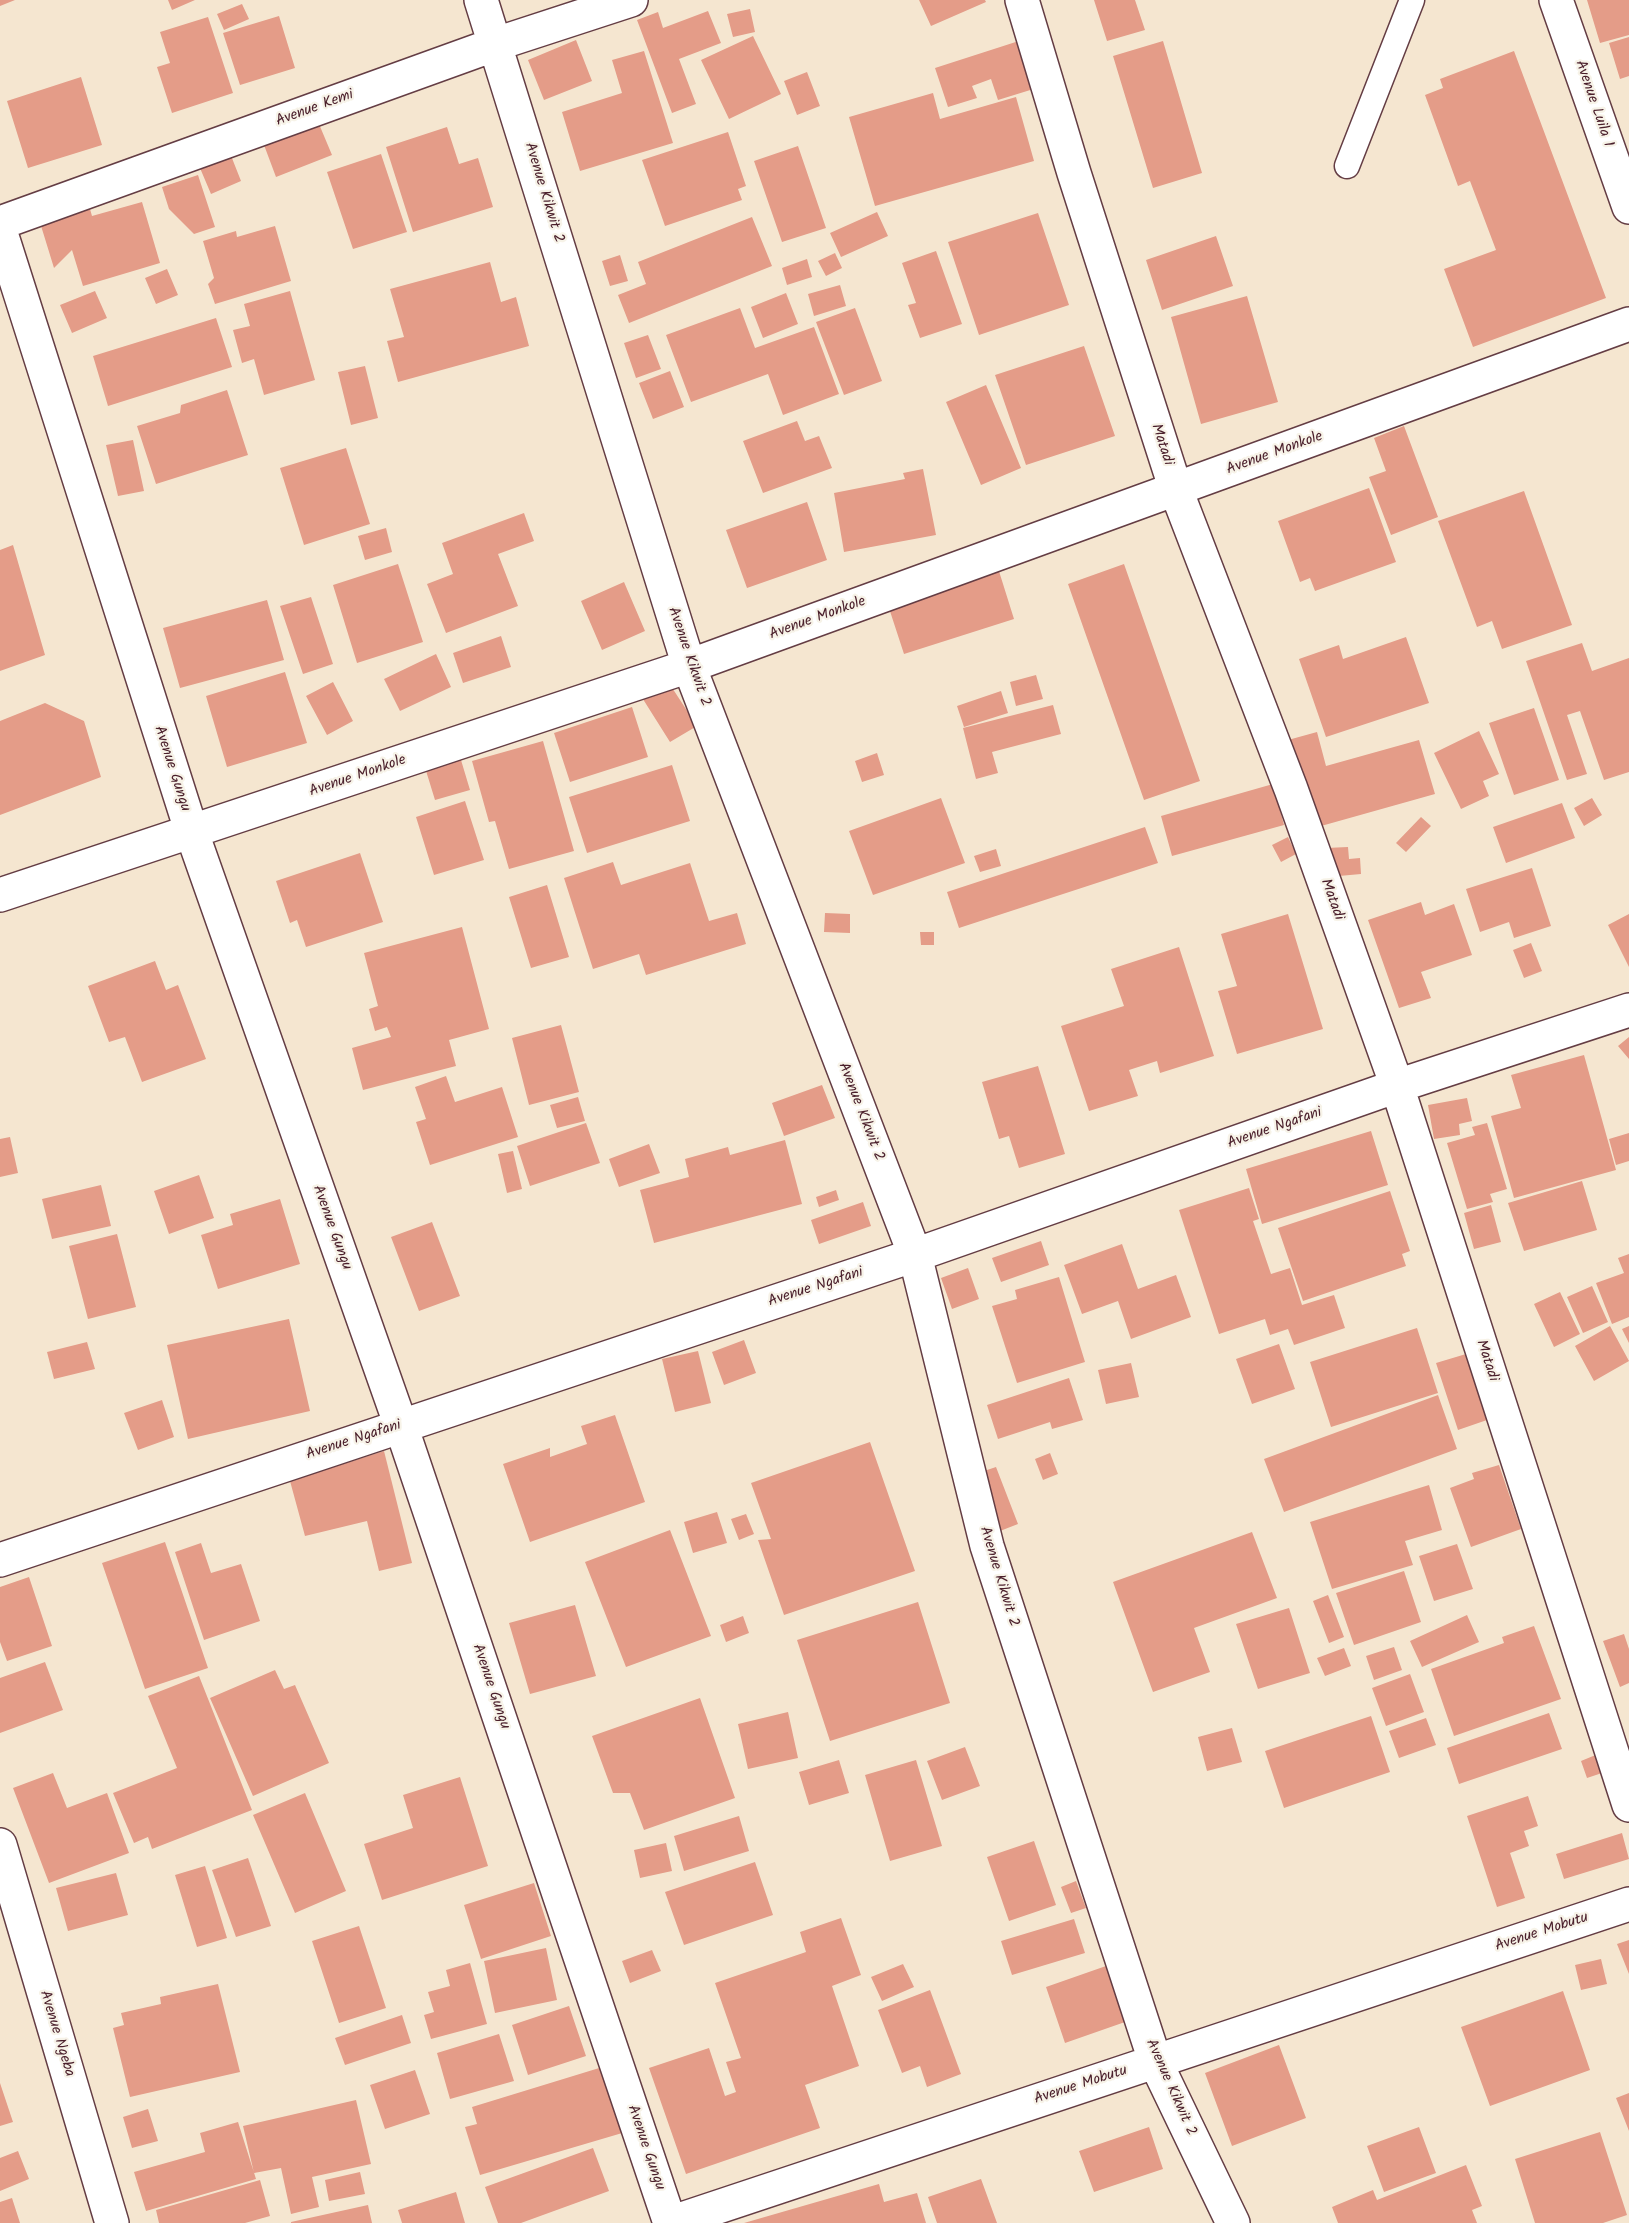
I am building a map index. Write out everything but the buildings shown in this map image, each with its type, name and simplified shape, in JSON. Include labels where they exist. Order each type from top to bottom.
[{"type":"street","name":"Avenue Kikwit 2","points":[[481,0],[690,666],[915,1255],[987,1546],[1155,2061],[1233,2223]]},
{"type":"street","name":"Avenue Kemi","points":[[0,223],[496,44],[631,0]]},
{"type":"street","name":"Matadi","points":[[1022,0],[1074,173],[1176,490],[1291,789],[1397,1086],[1629,1805]]},
{"type":"street","name":"Avenue Luila 1","points":[[1556,0],[1629,207]]},
{"type":"street","name":"Avenue Gungu","points":[[0,230],[192,833],[401,1426],[670,2223]]},
{"type":"street","name":"Avenue Monkole","points":[[0,895],[690,666],[1629,324]]},
{"type":"street","name":"Avenue Ngafani","points":[[0,1560],[915,1255],[1397,1086],[1629,1010]]},
{"type":"street","name":"Avenue Ngeba","points":[[0,1845],[112,2223]]},
{"type":"street","name":"Avenue Mobutu","points":[[670,2223],[1629,1904]]},
{"type":"lane","points":[[1347,166],[1412,0]]}]
